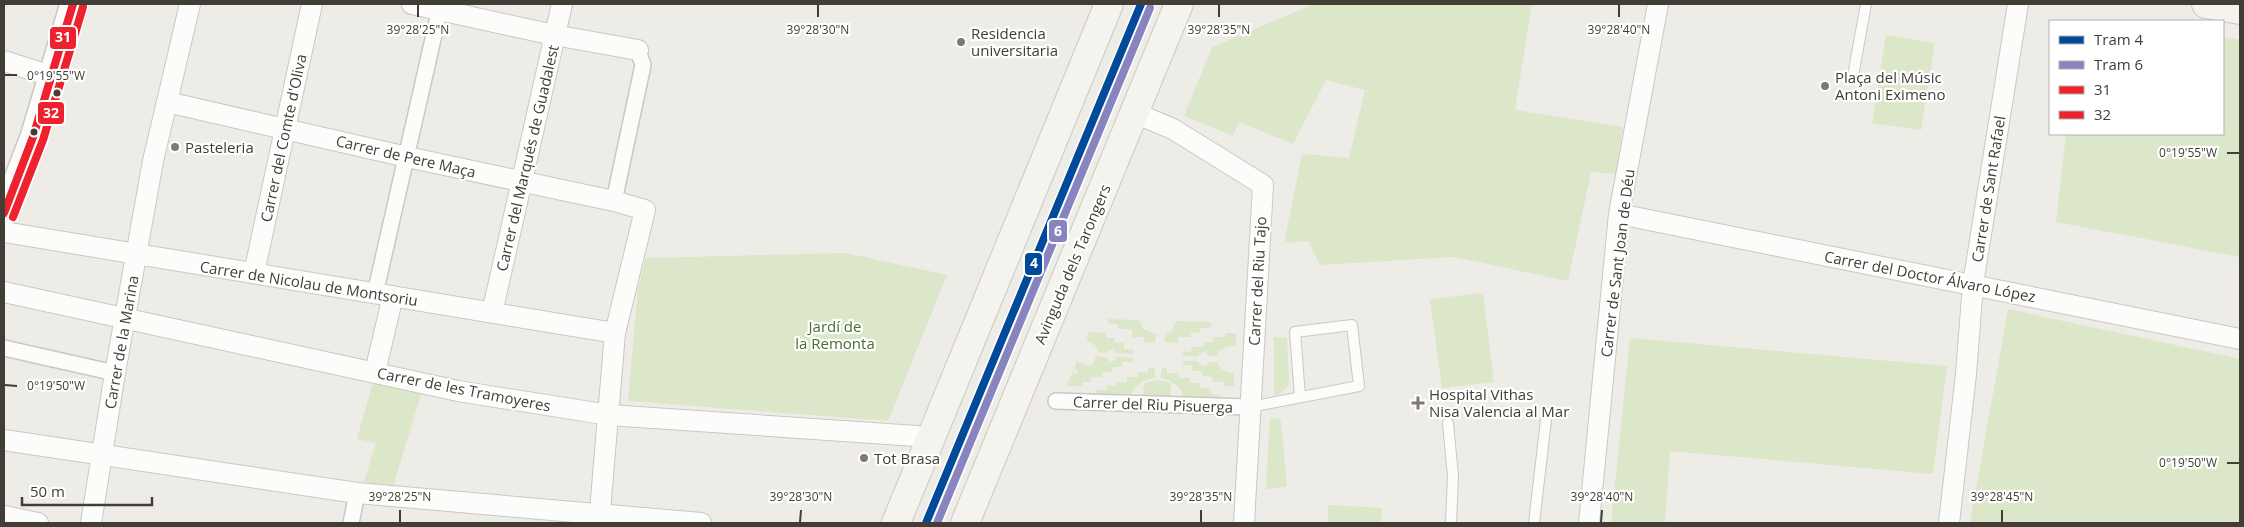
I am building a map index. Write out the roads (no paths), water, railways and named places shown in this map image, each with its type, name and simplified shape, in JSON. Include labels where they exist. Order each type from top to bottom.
[{"type":"main road","points":[[896,523],[1109,4]]},
{"type":"main road","name":"Avinguda dels Tarongers","points":[[965,523],[1179,4]]},
{"type":"main road","points":[[2206,4],[2240,10]]},
{"type":"street","points":[[5,207],[33,137],[73,4]]},
{"type":"street","name":"Carrer de la Marina","points":[[91,523],[115,373],[153,161],[190,4]]},
{"type":"street","name":"Carrer del Comte d'Oliva","points":[[254,272],[312,4]]},
{"type":"street","points":[[412,4],[440,7],[554,35],[638,50],[643,65],[614,201]]},
{"type":"street","name":"Carrer del Marqués de Guadalest","points":[[492,313],[562,4]]},
{"type":"street","name":"Carrer de Sant Joan de Déu","points":[[1589,523],[1620,214],[1658,4]]},
{"type":"street","name":"Carrer de Sant Rafael","points":[[1949,523],[1966,374],[1972,284],[2018,4]]},
{"type":"street","points":[[375,372],[384,295],[407,157],[440,7]]},
{"type":"street","points":[[4,61],[51,76]]},
{"type":"street","name":"Carrer de Pere Maça","points":[[167,102],[407,157],[614,201],[645,210],[615,333]]},
{"type":"street","name":"Carrer del Riu Tajo","points":[[1135,113],[1173,129],[1263,185],[1244,523]]},
{"type":"street","name":"Carrer del Doctor Álvaro López","points":[[1620,214],[2240,339]]},
{"type":"street","name":"Carrer de Nicolau de Montsoriu","points":[[4,232],[615,333]]},
{"type":"street","name":"Carrer de les Tramoyeres","points":[[4,292],[458,390],[609,415],[931,437]]},
{"type":"street","points":[[600,519],[615,333]]},
{"type":"street","points":[[4,348],[115,373]]},
{"type":"street","name":"Carrer del Riu Pisuerga","points":[[1056,401],[1250,407]]},
{"type":"street","points":[[4,440],[357,493],[600,519],[701,523]]},
{"type":"street","points":[[351,523],[357,493]]},
{"type":"street","points":[[4,516],[38,523]]},
{"type":"lane","points":[[1853,76],[1866,4]]},
{"type":"lane","points":[[1250,407],[1359,386],[1352,325],[1295,332],[1300,397]]},
{"type":"lane","points":[[1534,523],[1546,420]]},
{"type":"lane","points":[[1448,423],[1453,476],[1451,523]]},
{"type":"tram line","name":"4","points":[[926,523],[1141,4]]},
{"type":"tram line","name":"6","points":[[937,523],[1150,8]]},
{"type":"place","name":"Residencia universitaria","points":[[961,42]]},
{"type":"place","name":"Plaça del Músic Antoni Eximeno","points":[[1825,86]]},
{"type":"place","name":"Pasteleria","points":[[175,147]]},
{"type":"place","name":"Hospital Vithas Nisa Valencia al Mar","points":[[1418,403]]},
{"type":"place","name":"Tot Brasa","points":[[864,458]]},
{"type":"park label","name":"Jardí de la Remonta","points":[[835,334]]}]
